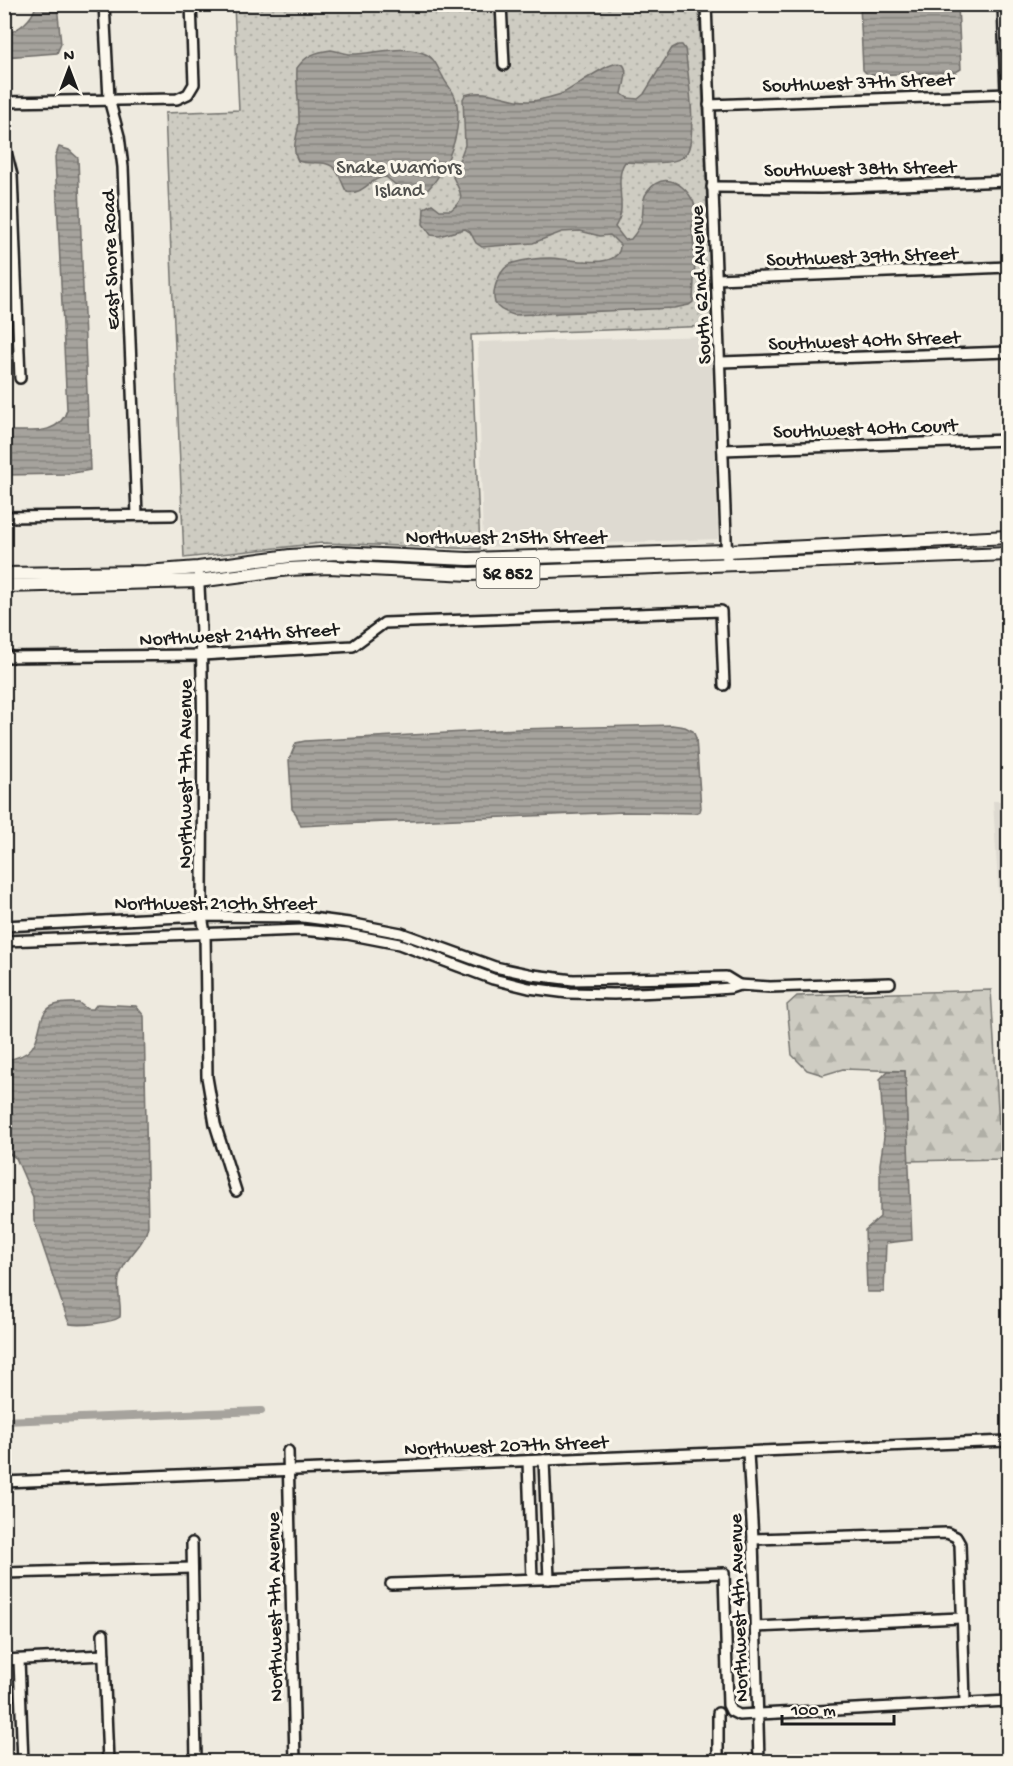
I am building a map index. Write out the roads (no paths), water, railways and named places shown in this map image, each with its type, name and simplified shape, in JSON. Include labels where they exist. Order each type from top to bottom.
[{"type":"main road","name":"Northwest 215th Street","points":[[727,557],[1008,537]]},
{"type":"main road","points":[[990,538],[990,555]]},
{"type":"main road","name":"Northwest 215th Street","points":[[4,586],[198,574],[290,556],[337,553],[468,559],[1008,554]]},
{"type":"main road","name":"Northwest 215th Street","points":[[4,574],[146,572],[198,574]]},
{"type":"street","name":"East Shore Road","points":[[104,4],[109,99],[119,136],[123,167],[137,515]]},
{"type":"street","points":[[4,102],[177,99],[188,94],[194,84],[191,4]]},
{"type":"street","points":[[501,4],[504,65]]},
{"type":"street","name":"South 62nd Avenue","points":[[706,4],[727,557]]},
{"type":"street","points":[[1003,4],[1007,94]]},
{"type":"street","name":"Southwest 37th Street","points":[[709,105],[1007,94]]},
{"type":"street","points":[[4,144],[12,175],[20,378]]},
{"type":"street","name":"Southwest 38th Street","points":[[712,187],[820,188],[1008,181]]},
{"type":"street","name":"Southwest 39th Street","points":[[717,279],[1008,267]]},
{"type":"street","name":"Southwest 40th Street","points":[[721,362],[1008,352]]},
{"type":"street","name":"Southwest 40th Court","points":[[723,450],[1008,440]]},
{"type":"street","points":[[4,517],[172,515]]},
{"type":"street","name":"Northwest 7th Avenue","points":[[198,574],[202,655],[202,916],[205,933],[207,1077],[215,1124],[236,1191]]},
{"type":"street","name":"Northwest 214th Street","points":[[4,657],[202,655],[353,646],[384,624],[721,611],[724,685]]},
{"type":"street","name":"Northwest 210th Street","points":[[4,926],[202,916],[303,917],[349,922],[401,933],[495,967],[533,975],[573,980],[726,977],[739,985]]},
{"type":"street","name":"Northwest 210th Street","points":[[4,941],[301,930],[347,934],[399,944],[493,979],[568,993],[704,990],[739,985],[770,987],[890,983]]},
{"type":"street","name":"Northwest 207th Street","points":[[4,1482],[1008,1441]]},
{"type":"street","name":"Northwest 7th Avenue","points":[[288,1451],[295,1761]]},
{"type":"street","name":"Northwest 4th Avenue","points":[[748,1453],[753,1539],[759,1761]]},
{"type":"street","points":[[528,1461],[532,1580]]},
{"type":"street","points":[[544,1461],[549,1579]]},
{"type":"street","points":[[531,1528],[547,1528]]},
{"type":"street","points":[[753,1539],[947,1533],[956,1537],[960,1544],[965,1702]]},
{"type":"street","points":[[192,1543],[196,1761]]},
{"type":"street","points":[[531,1547],[548,1547]]},
{"type":"street","points":[[4,1573],[192,1568]]},
{"type":"street","points":[[391,1584],[724,1573],[728,1705],[731,1711],[744,1714],[1008,1701]]},
{"type":"street","points":[[755,1627],[961,1618]]},
{"type":"street","points":[[103,1634],[108,1761]]},
{"type":"street","points":[[4,1660],[104,1655]]},
{"type":"street","points":[[19,1660],[23,1761]]},
{"type":"street","points":[[718,1713],[718,1761]]},
{"type":"waterway","points":[[4,1421],[261,1411]]},
{"type":"park label","name":"Snake Warriors Island","points":[[399,178]]}]
